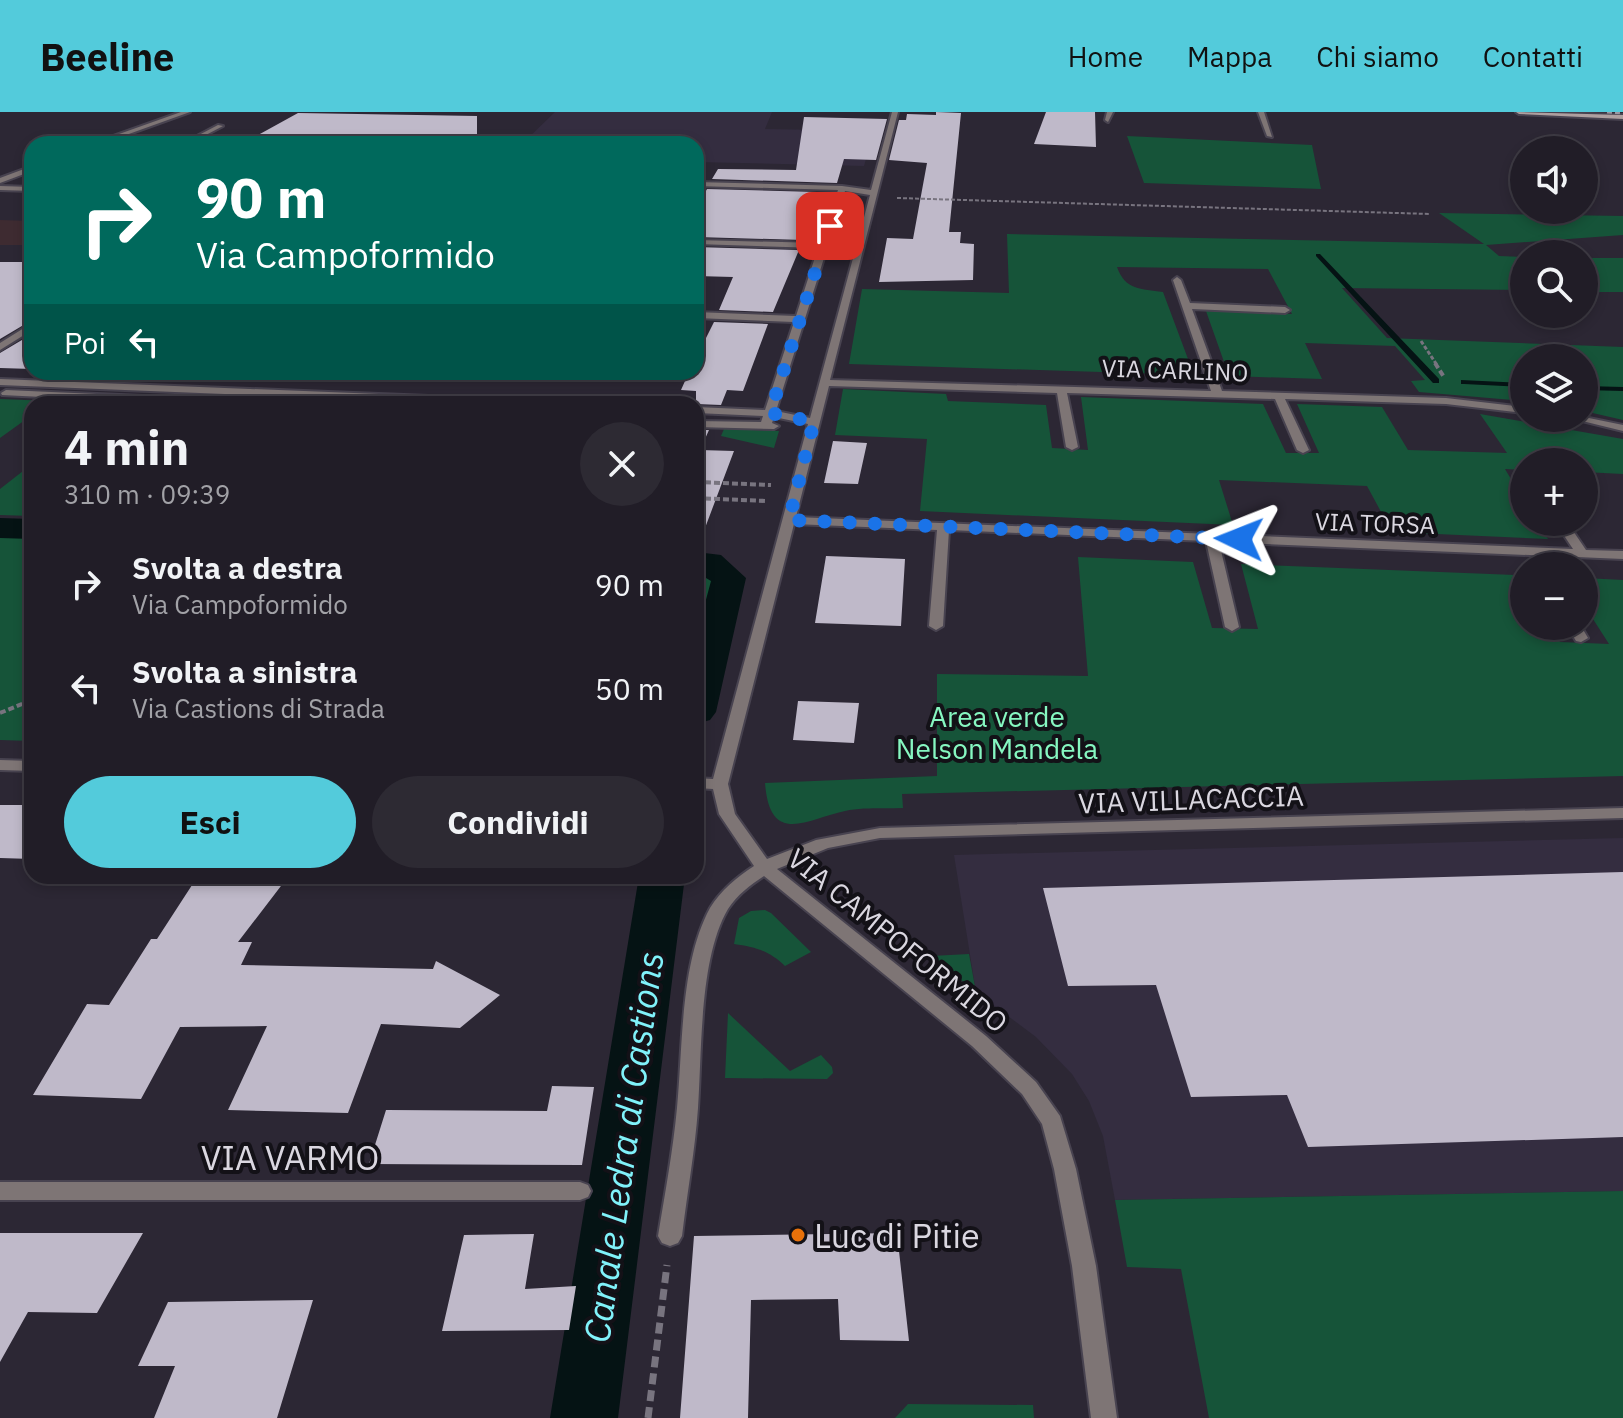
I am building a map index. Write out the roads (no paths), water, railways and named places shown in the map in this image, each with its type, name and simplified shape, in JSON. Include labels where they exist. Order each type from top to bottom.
[{"type":"main road","points":[[1519,112],[1623,117]]},
{"type":"street","points":[[117,136],[187,112]]},
{"type":"street","points":[[704,783],[720,784],[895,112]]},
{"type":"street","points":[[1261,112],[1270,136]]},
{"type":"street","points":[[200,136],[220,126]]},
{"type":"street","points":[[0,181],[24,171]]},
{"type":"street","points":[[704,184],[873,195]]},
{"type":"street","points":[[0,188],[24,189]]},
{"type":"street","points":[[704,191],[841,192]]},
{"type":"street","points":[[765,427],[841,192]]},
{"type":"street","points":[[704,243],[822,250]]},
{"type":"street","points":[[704,250],[822,250]]},
{"type":"street","points":[[1177,280],[1217,393]]},
{"type":"street","points":[[1186,306],[1285,310]]},
{"type":"street","points":[[704,316],[798,324]]},
{"type":"street","points":[[704,325],[798,324]]},
{"type":"street","points":[[0,347],[24,331]]},
{"type":"street","points":[[13,338],[24,339]]},
{"type":"street","points":[[0,382],[283,396]]},
{"type":"street","name":"VIA CARLINO","points":[[825,383],[947,382],[1061,389],[1446,401],[1510,408]]},
{"type":"street","points":[[0,393],[84,396],[99,386]]},
{"type":"street","points":[[1061,389],[1072,447]]},
{"type":"street","points":[[1278,395],[1303,450]]},
{"type":"street","points":[[704,410],[770,413],[814,422]]},
{"type":"street","points":[[704,424],[765,427],[814,422]]},
{"type":"street","points":[[1598,423],[1623,428]]},
{"type":"street","name":"VIA TORSA","points":[[789,520],[1544,552]]},
{"type":"street","points":[[936,626],[943,527]]},
{"type":"street","points":[[1212,538],[1232,627]]},
{"type":"street","name":"VIA TORSA","points":[[1598,554],[1623,555]]},
{"type":"street","points":[[0,765],[24,766]]},
{"type":"street","name":"VIA CAMPOFORMIDO","points":[[720,784],[727,814],[766,869],[979,1041],[1029,1088],[1052,1122],[1065,1169],[1084,1266],[1104,1418]]},
{"type":"street","name":"VIA VILLACACCIA","points":[[670,1236],[685,1132],[701,967],[709,929],[732,891],[766,869],[834,840],[880,833],[1623,813]]},
{"type":"street","name":"VIA VARMO","points":[[0,1191],[580,1191]]},
{"type":"waterway","points":[[1318,255],[1436,381]]},
{"type":"waterway","points":[[1464,382],[1510,384]]},
{"type":"waterway","points":[[1598,388],[1623,389]]},
{"type":"waterway","name":"Canale Ledra di Castions","points":[[0,528],[24,529]]},
{"type":"waterway","name":"Canale Ledra di Castions","points":[[704,562],[709,562],[729,578],[704,680]]},
{"type":"waterway","name":"Canale Ledra di Castions","points":[[584,1418],[661,884]]},
{"type":"railway","points":[[1607,112],[1623,113]]},
{"type":"place","name":"Luc di Pitie","points":[[798,1235]]},
{"type":"park label","name":"Area verde Nelson Mandela","points":[[997,732]]}]
